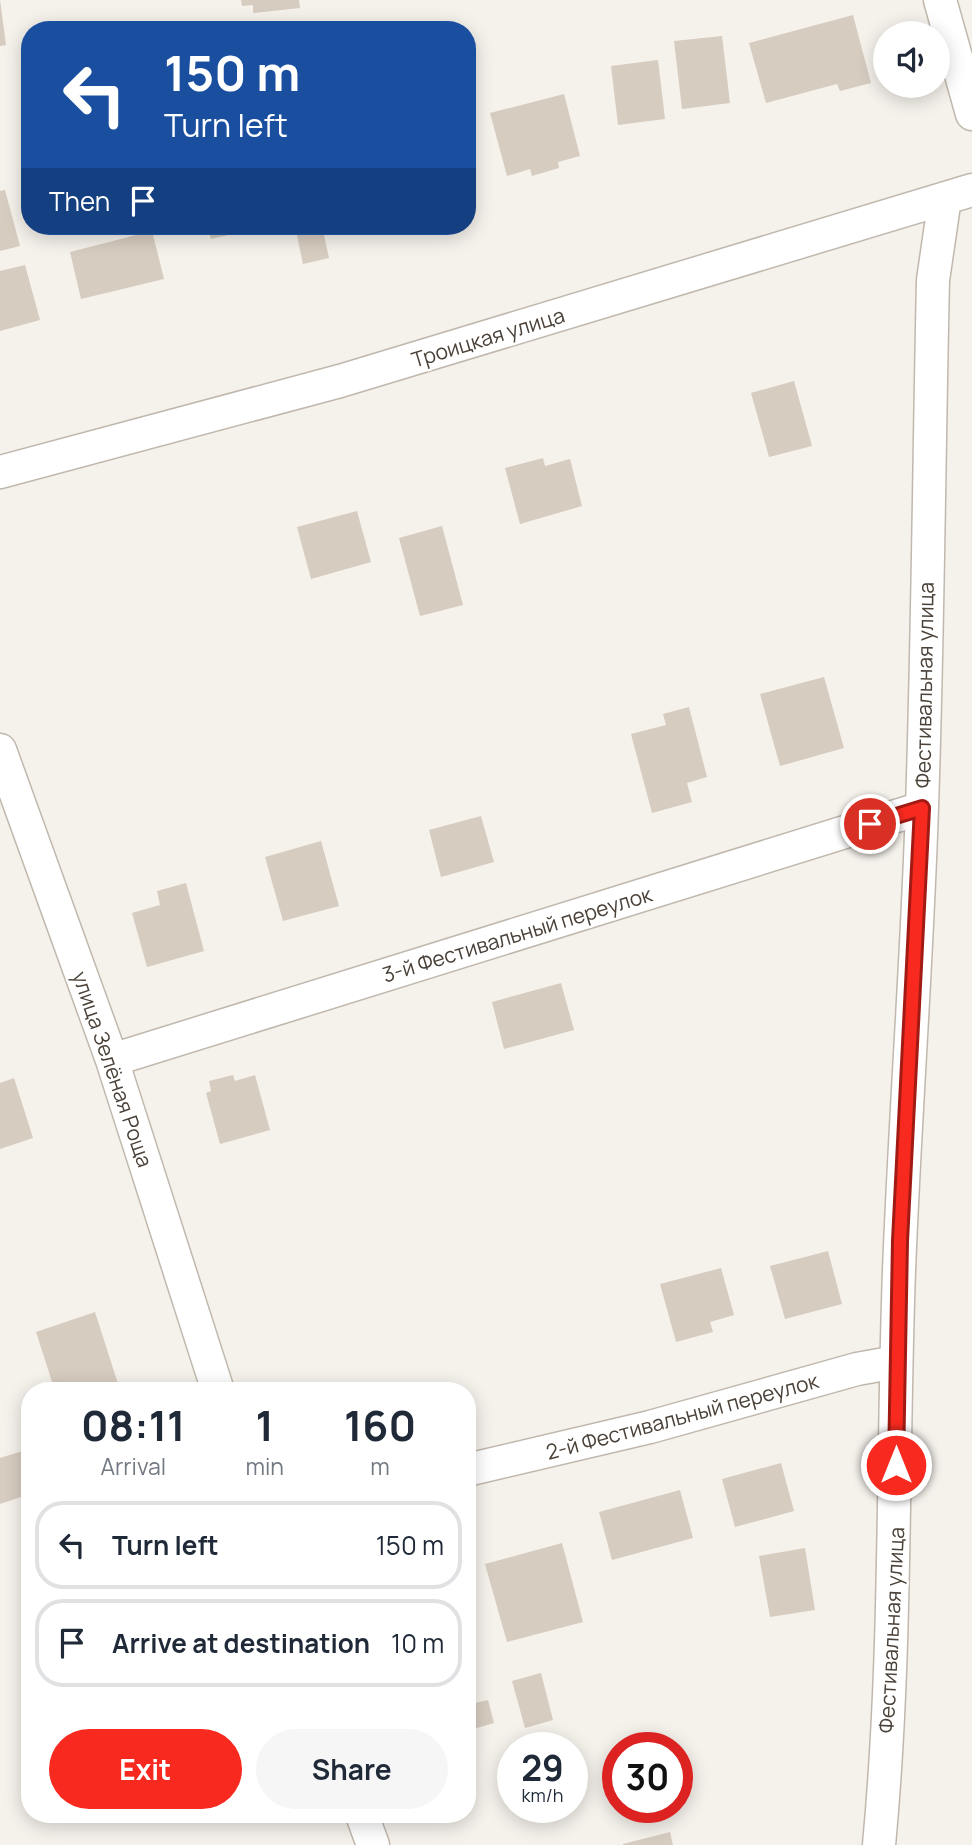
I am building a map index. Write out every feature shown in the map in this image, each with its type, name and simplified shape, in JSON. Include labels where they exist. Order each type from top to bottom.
[{"type":"street","points":[[940,0],[972,114]]},
{"type":"street","name":"Троицкая улица","points":[[0,472],[340,381],[892,217],[958,194]]},
{"type":"street","name":"Фестивальная улица","points":[[878,1845],[885,1782],[897,1516],[896,1362],[922,808],[933,280],[958,194]]},
{"type":"street","name":"улица Зелёная Роща","points":[[0,750],[111,1060],[215,1382]]},
{"type":"street","name":"3-й Фестивальный переулок","points":[[111,1060],[922,808]]},
{"type":"street","name":"2-й Фестивальный переулок","points":[[476,1469],[650,1427],[857,1369],[896,1362]]},
{"type":"street","points":[[365,1823],[373,1845]]},
{"type":"building","points":[[0,0],[6,45],[0,46]]},
{"type":"building","points":[[241,0],[299,0],[300,8],[253,13],[253,5],[242,6]]},
{"type":"building","points":[[853,15],[871,83],[840,91],[837,84],[766,103],[749,43]]},
{"type":"building","points":[[722,36],[730,103],[682,109],[674,41]]},
{"type":"building","points":[[658,60],[665,119],[618,125],[611,66]]},
{"type":"building","points":[[564,94],[580,156],[558,162],[559,168],[532,176],[530,169],[507,176],[490,113]]},
{"type":"building","points":[[5,190],[20,246],[0,251],[0,191]]},
{"type":"building","points":[[136,235],[153,235],[164,279],[81,299],[70,252]]},
{"type":"building","points":[[210,235],[228,235],[211,239]]},
{"type":"building","points":[[297,235],[324,235],[329,258],[303,264]]},
{"type":"building","points":[[25,265],[40,320],[0,331],[0,271]]},
{"type":"building","points":[[794,381],[812,446],[769,457],[751,393]]},
{"type":"building","points":[[543,458],[545,466],[570,459],[582,506],[520,524],[505,468]]},
{"type":"building","points":[[357,511],[371,562],[311,579],[297,527]]},
{"type":"building","points":[[442,526],[463,605],[420,616],[399,538]]},
{"type":"building","points":[[824,677],[844,748],[780,766],[760,694]]},
{"type":"building","points":[[689,707],[707,777],[687,783],[692,802],[652,813],[631,734],[666,725],[663,714]]},
{"type":"building","points":[[481,816],[494,862],[441,877],[429,830]]},
{"type":"building","points":[[321,841],[339,906],[283,921],[265,857]]},
{"type":"building","points":[[186,883],[204,951],[147,967],[132,913],[160,905],[157,891]]},
{"type":"building","points":[[561,983],[574,1030],[504,1049],[492,1002]]},
{"type":"building","points":[[233,1075],[235,1081],[255,1075],[270,1130],[220,1144],[206,1093],[211,1091],[209,1081]]},
{"type":"building","points":[[14,1078],[33,1138],[0,1149],[0,1083]]},
{"type":"building","points":[[828,1251],[842,1304],[785,1319],[770,1266]]},
{"type":"building","points":[[721,1268],[734,1315],[710,1322],[713,1332],[676,1342],[660,1284]]},
{"type":"building","points":[[95,1312],[117,1382],[52,1382],[36,1332]]},
{"type":"building","points":[[21,1451],[21,1497],[0,1504],[0,1458]]},
{"type":"building","points":[[781,1463],[794,1511],[735,1527],[722,1479]]},
{"type":"building","points":[[680,1490],[693,1538],[612,1560],[599,1512]]},
{"type":"building","points":[[562,1543],[583,1622],[507,1642],[485,1564]]},
{"type":"building","points":[[805,1548],[815,1610],[770,1617],[759,1556]]},
{"type":"building","points":[[541,1673],[553,1720],[525,1728],[512,1681]]},
{"type":"building","points":[[488,1700],[494,1723],[476,1728],[476,1703]]},
{"type":"building","points":[[670,1832],[673,1845],[623,1845],[623,1844]]},
{"type":"route","points":[[870,824],[922,808],[900,1241],[896,1465]]}]
